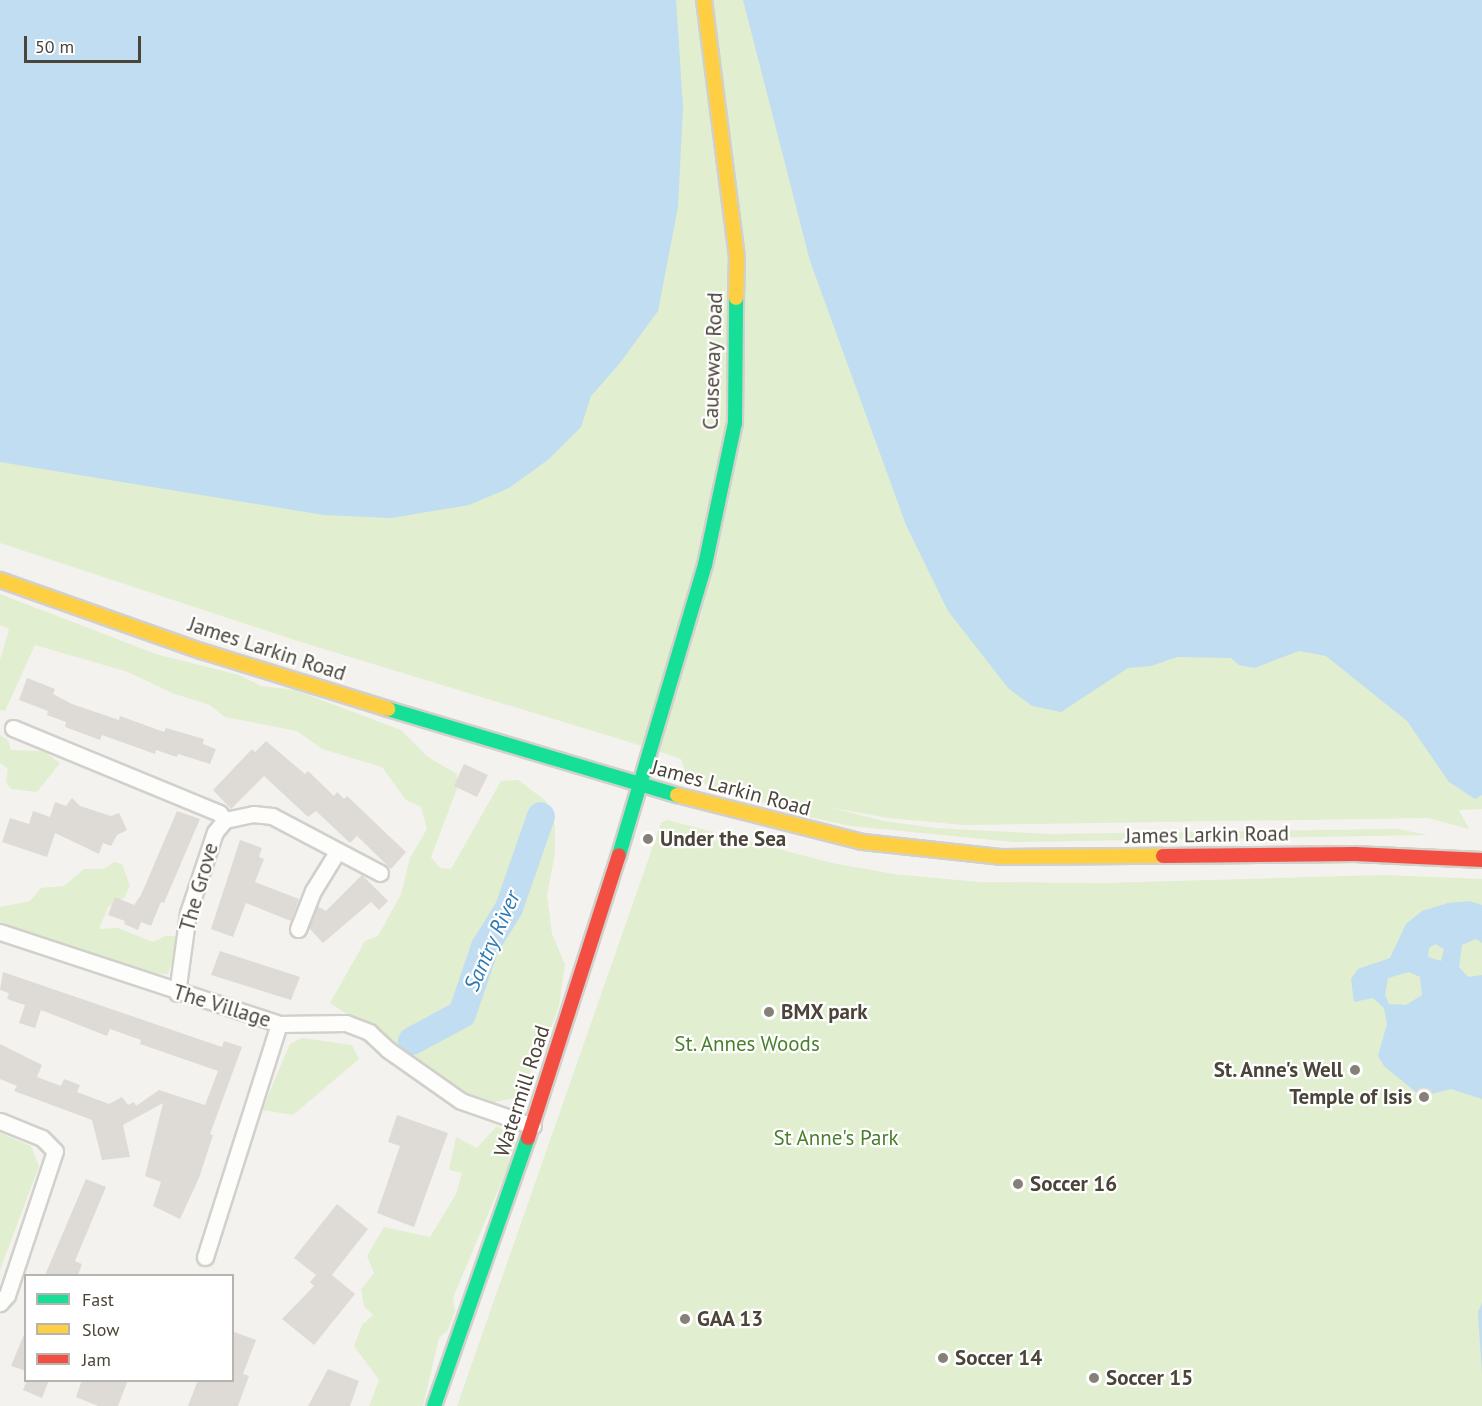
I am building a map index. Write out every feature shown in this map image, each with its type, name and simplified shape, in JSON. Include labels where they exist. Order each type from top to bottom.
[{"type":"main road","name":"Causeway Road","points":[[640,786],[705,565],[735,423],[737,256],[704,0]]},
{"type":"main road","name":"James Larkin Road","points":[[0,580],[201,651],[640,786],[827,835],[953,854],[1163,858],[1387,854],[1482,860]]},
{"type":"main road","name":"Watermill Road","points":[[434,1406],[533,1126],[640,786]]},
{"type":"street","points":[[13,728],[219,813],[225,820],[253,814],[272,816],[312,834],[337,852],[380,873]]},
{"type":"street","name":"The Grove","points":[[177,993],[188,913],[215,832],[225,820]]},
{"type":"street","points":[[298,929],[313,891],[337,852]]},
{"type":"street","name":"The Village","points":[[0,932],[177,993],[279,1024],[346,1023],[369,1032],[387,1049],[461,1101],[533,1126]]},
{"type":"street","points":[[205,1257],[279,1024]]},
{"type":"street","points":[[0,1121],[42,1138],[55,1150],[7,1295],[0,1304]]},
{"type":"green space","points":[[0,0],[1482,0],[1482,809],[1459,810],[1469,829],[1428,818],[963,825],[888,818],[828,807],[884,821],[935,828],[1048,834],[1397,829],[1428,835],[1013,842],[851,826],[805,816],[687,778],[681,759],[652,749],[301,642],[0,543]]},
{"type":"green space","points":[[0,594],[156,654],[239,675],[261,686],[295,690],[401,730],[428,757],[457,774],[457,789],[431,857],[440,868],[451,869],[501,781],[518,780],[546,801],[555,826],[555,853],[547,895],[552,934],[565,964],[559,1006],[541,1056],[515,1098],[484,1104],[330,1003],[365,941],[378,936],[401,894],[410,858],[427,829],[421,807],[406,800],[382,767],[322,749],[297,731],[225,717],[210,705],[172,693],[128,672],[35,645],[5,711],[0,710],[0,660],[9,629],[0,625]]},
{"type":"green space","points":[[0,735],[8,740],[11,750],[43,751],[60,763],[37,792],[11,789],[6,782],[8,769],[0,763]]},
{"type":"green space","name":"St Anne's Park","points":[[667,820],[832,863],[894,874],[979,882],[1104,883],[1382,875],[1482,879],[1482,1406],[457,1406],[661,823]]},
{"type":"green space","points":[[114,862],[122,864],[130,886],[124,898],[108,907],[99,929],[118,928],[153,942],[165,936],[175,936],[177,946],[168,974],[147,973],[0,925],[0,907],[30,901],[41,888],[64,886],[84,869],[104,869]]},
{"type":"green space","points":[[302,1038],[352,1045],[359,1059],[293,1115],[262,1110],[290,1044]]},
{"type":"green space","points":[[497,1126],[508,1132],[517,1145],[453,1298],[455,1311],[448,1330],[439,1338],[423,1406],[369,1406],[379,1380],[354,1346],[362,1325],[373,1315],[364,1306],[361,1289],[374,1273],[367,1256],[384,1227],[430,1237],[456,1194],[462,1173],[449,1170],[456,1137],[477,1148]]},
{"type":"green space","points":[[0,1133],[31,1146],[39,1166],[0,1270]]},
{"type":"water","points":[[0,0],[676,0],[683,107],[678,207],[658,311],[620,363],[591,396],[581,427],[549,459],[509,488],[469,505],[391,518],[324,515],[0,462]]},
{"type":"water","points":[[743,0],[1482,0],[1482,795],[1475,799],[1449,782],[1407,721],[1326,656],[1299,651],[1254,668],[1239,665],[1231,658],[1177,657],[1151,666],[1128,668],[1061,712],[1032,706],[1008,688],[948,611],[906,525],[810,261]]},
{"type":"water","points":[[1470,901],[1482,905],[1482,943],[1476,939],[1462,945],[1459,967],[1468,977],[1482,975],[1482,1099],[1451,1089],[1431,1094],[1432,1089],[1417,1093],[1384,1066],[1378,1056],[1387,1024],[1384,1008],[1373,998],[1354,1002],[1351,979],[1358,969],[1390,958],[1406,924],[1422,911],[1448,903]],"holes":[[[1435,944],[1444,949],[1441,961],[1428,957],[1429,948]],[[1409,972],[1420,977],[1422,995],[1406,1005],[1389,1004],[1385,995],[1388,978]]]},
{"type":"water","points":[[1482,1303],[1482,1375],[1478,1312]]},
{"type":"building","points":[[27,678],[55,689],[53,694],[72,704],[119,720],[120,716],[164,732],[166,728],[204,739],[203,744],[216,749],[210,764],[156,750],[155,754],[102,735],[100,740],[65,727],[66,722],[47,715],[48,711],[19,700]]},
{"type":"building","points":[[266,741],[305,774],[308,771],[334,796],[337,792],[344,799],[347,796],[406,852],[391,869],[357,836],[350,843],[316,811],[308,817],[264,776],[231,809],[213,790],[252,749],[255,752]]},
{"type":"building","points":[[464,764],[488,775],[477,797],[454,786]]},
{"type":"building","points":[[72,798],[80,806],[111,816],[119,813],[127,830],[117,835],[111,846],[103,843],[99,854],[55,833],[47,857],[2,842],[10,818],[29,824],[33,811],[50,817],[55,802],[66,806]]},
{"type":"building","points":[[177,811],[200,819],[164,903],[161,902],[151,926],[141,922],[138,930],[124,924],[125,921],[108,915],[115,897],[134,905],[141,895]]},
{"type":"building","points":[[240,840],[262,848],[259,857],[264,859],[255,882],[299,899],[291,921],[246,903],[233,937],[211,929]]},
{"type":"building","points":[[362,875],[388,901],[379,910],[371,902],[323,943],[309,928],[317,906],[326,911]]},
{"type":"building","points":[[220,951],[300,977],[291,1000],[211,975]]},
{"type":"building","points":[[3,972],[222,1047],[224,1041],[242,1047],[210,1134],[213,1135],[199,1178],[180,1219],[153,1206],[161,1182],[145,1176],[163,1103],[123,1125],[130,1157],[102,1160],[92,1120],[14,1091],[17,1086],[0,1079],[0,1044],[42,1065],[37,1077],[61,1086],[64,1079],[80,1085],[77,1092],[109,1104],[122,1097],[128,1105],[134,1102],[136,1106],[159,1090],[205,1105],[218,1071],[140,1044],[141,1040],[110,1029],[107,1036],[41,1010],[35,1028],[19,1023],[25,1005],[7,999],[9,993],[0,990]]},
{"type":"building","name":"Temple of Isis","points":[[1418,1087],[1432,1089],[1430,1102],[1416,1100]]},
{"type":"building","points":[[397,1115],[448,1133],[414,1227],[377,1213],[400,1146],[388,1142]]},
{"type":"building","points":[[86,1179],[106,1187],[75,1261],[82,1264],[78,1274],[45,1274]]},
{"type":"building","points":[[337,1204],[368,1229],[332,1275],[355,1294],[314,1345],[282,1319],[314,1286],[310,1282],[316,1275],[294,1258]]},
{"type":"building","points":[[234,1332],[256,1340],[243,1374],[249,1376],[238,1406],[188,1406],[197,1382],[234,1382]]},
{"type":"building","points":[[24,1334],[24,1370],[11,1366]]},
{"type":"building","points":[[328,1369],[359,1381],[350,1406],[308,1406]]},
{"type":"building","points":[[26,1382],[48,1382],[42,1398],[23,1390]]},
{"type":"building","points":[[81,1382],[127,1382],[118,1406],[98,1406],[76,1397]]},
{"type":"waterway","name":"Santry River","points":[[412,1041],[462,1014],[485,947],[509,908],[541,816]]},
{"type":"traffic: fast","points":[[619,855],[705,565],[735,423],[736,298]]},
{"type":"traffic: fast","points":[[388,709],[677,795]]},
{"type":"traffic: fast","points":[[434,1406],[528,1138]]},
{"type":"traffic: slow","points":[[704,0],[737,256],[736,298]]},
{"type":"traffic: slow","points":[[0,580],[201,651],[388,709]]},
{"type":"traffic: slow","points":[[677,795],[863,842],[1000,857],[1163,856]]},
{"type":"traffic: jam","points":[[1163,856],[1355,854],[1482,860]]},
{"type":"traffic: jam","points":[[528,1138],[619,855]]},
{"type":"place","name":"Under the Sea","points":[[648,839]]},
{"type":"place","name":"BMX park","points":[[769,1012]]},
{"type":"place","name":"St. Anne's Well","points":[[1355,1070]]},
{"type":"place","name":"Temple of Isis","points":[[1424,1097]]},
{"type":"place","name":"Soccer 16","points":[[1018,1184]]},
{"type":"place","name":"GAA 13","points":[[685,1319]]},
{"type":"place","name":"Soccer 14","points":[[943,1358]]},
{"type":"place","name":"Soccer 15","points":[[1094,1378]]},
{"type":"park label","name":"St. Annes Woods","points":[[747,1044]]}]
